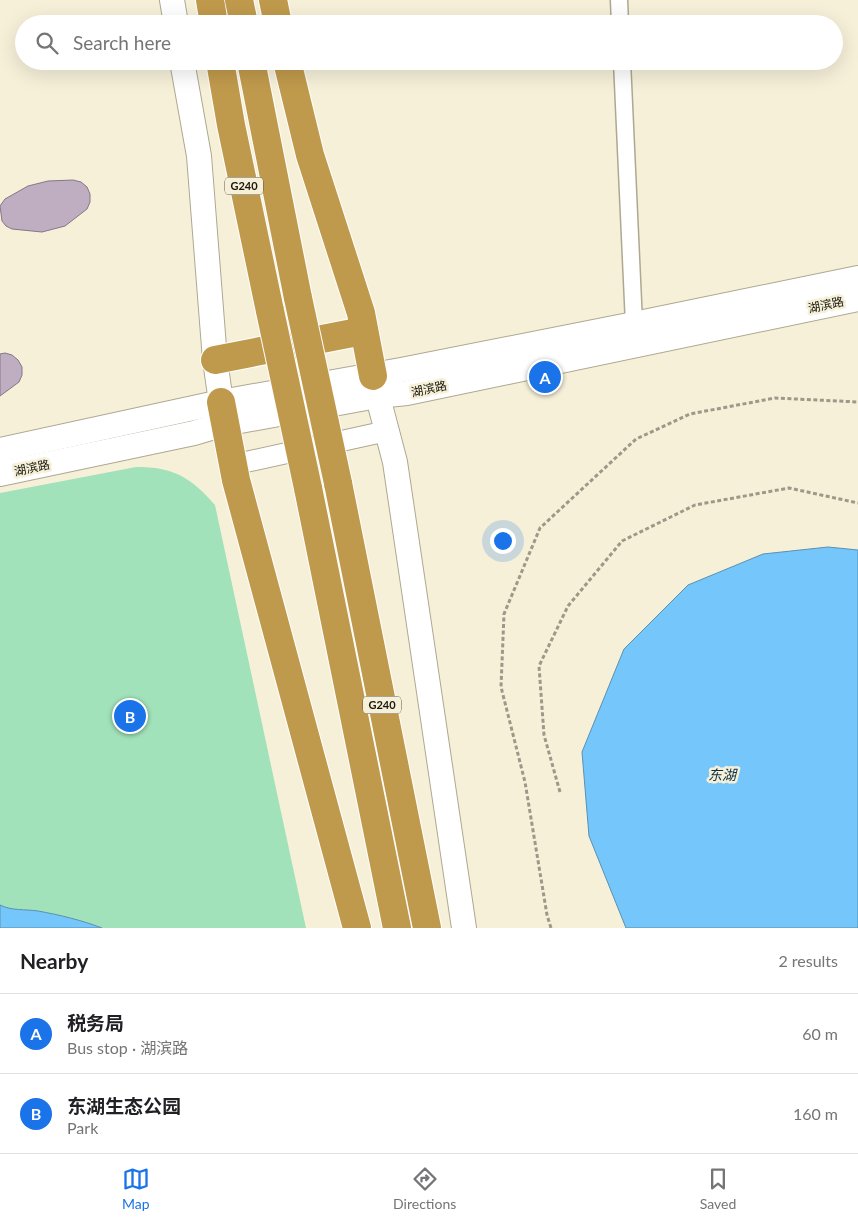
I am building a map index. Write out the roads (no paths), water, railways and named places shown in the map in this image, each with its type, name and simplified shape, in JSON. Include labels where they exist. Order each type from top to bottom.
[{"type":"highway","points":[[210,0],[212,15]]},
{"type":"highway","points":[[239,0],[242,15]]},
{"type":"highway","points":[[273,0],[276,15]]},
{"type":"highway","name":"G240","points":[[222,70],[231,125],[308,488],[397,928]]},
{"type":"highway","name":"G240","points":[[253,70],[427,928]]},
{"type":"highway","points":[[289,70],[310,155],[361,314],[375,386]]},
{"type":"highway","points":[[215,360],[363,331]]},
{"type":"highway","points":[[222,413],[232,465],[357,928]]},
{"type":"main road","points":[[172,0],[174,15]]},
{"type":"main road","points":[[184,70],[199,156],[215,360],[222,413]]},
{"type":"main road","name":"湖滨路","points":[[0,450],[375,386],[634,324],[858,278]]},
{"type":"main road","name":"湖滨路","points":[[375,386],[407,393],[858,299]]},
{"type":"main road","points":[[375,386],[395,462],[464,928]]},
{"type":"main road","name":"湖滨路","points":[[0,474],[194,433],[222,413]]},
{"type":"street","points":[[619,0],[620,15]]},
{"type":"street","points":[[622,70],[634,324]]},
{"type":"street","points":[[232,465],[387,431]]},
{"type":"water","name":"东湖","points":[[828,547],[858,550],[858,928],[626,928],[589,836],[582,752],[624,649],[688,585],[763,554]]},
{"type":"water","points":[[0,905],[19,910],[38,911],[62,916],[102,928],[0,928]]},
{"type":"place","name":"税务局","points":[[545,377]]},
{"type":"place","name":"东湖生态公园","points":[[130,716]]}]
